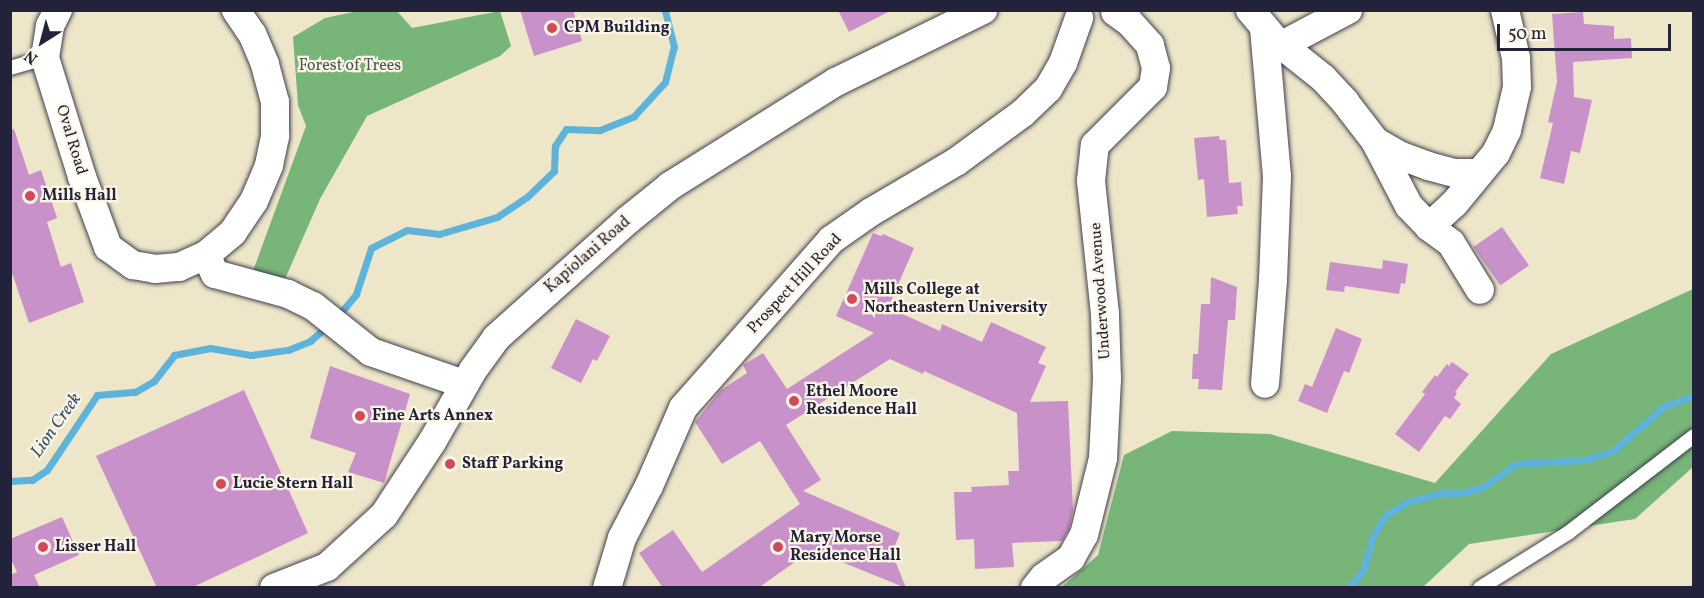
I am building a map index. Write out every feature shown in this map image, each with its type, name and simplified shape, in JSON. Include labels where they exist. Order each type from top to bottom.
[{"type":"street","name":"Oval Road","points":[[58,10],[50,26],[45,58],[82,177],[108,247],[133,265],[155,269],[179,267],[206,255],[233,232],[254,201],[269,165],[275,136],[276,102],[265,64],[252,34],[236,10]]},
{"type":"street","name":"Kapiolani Road","points":[[274,588],[327,567],[384,515],[432,442],[464,384],[496,338],[561,278],[670,186],[836,82],[983,10]]},
{"type":"street","points":[[1266,28],[1348,10]]},
{"type":"street","points":[[1429,227],[1454,204],[1496,153],[1507,130],[1517,87],[1516,58],[1505,10]]},
{"type":"street","points":[[1077,14],[1092,25],[1099,25],[1112,18],[1115,11]]},
{"type":"street","name":"Underwood Avenue","points":[[1035,588],[1044,577],[1071,558],[1084,535],[1103,458],[1107,379],[1105,314],[1091,181],[1095,145],[1153,87],[1156,68],[1150,45],[1129,22],[1115,11]]},
{"type":"street","name":"Prospect Hill Road","points":[[607,588],[622,538],[649,486],[683,408],[831,240],[907,190],[956,162],[1023,113],[1048,89],[1063,63],[1077,14]]},
{"type":"street","points":[[1266,28],[1323,78],[1375,141],[1409,206],[1429,227],[1451,243],[1480,290]]},
{"type":"street","points":[[1265,384],[1273,280],[1276,176],[1266,28]]},
{"type":"street","points":[[1375,141],[1401,156],[1428,166],[1455,173],[1479,173]]},
{"type":"street","points":[[206,255],[215,274],[288,294],[313,306],[371,352],[464,384]]},
{"type":"lane","points":[[10,68],[45,58]]},
{"type":"lane","points":[[1480,588],[1568,533],[1694,436]]},
{"type":"green space","name":"Forest of Trees","points":[[358,11],[397,11],[412,28],[500,11],[511,46],[500,56],[367,116],[320,199],[285,279],[253,271],[306,126],[298,105],[293,37],[325,18]]},
{"type":"green space","points":[[1693,289],[1693,467],[1635,519],[1469,544],[1423,587],[1061,588],[1098,555],[1124,455],[1172,431],[1270,434],[1435,483],[1551,354]]},
{"type":"building","name":"CPM Building","points":[[520,10],[573,10],[582,41],[534,56]]},
{"type":"building","points":[[838,10],[892,10],[849,32]]},
{"type":"building","points":[[1583,12],[1584,24],[1614,26],[1614,39],[1631,38],[1632,58],[1573,62],[1574,97],[1592,100],[1580,153],[1571,151],[1564,184],[1540,178],[1553,123],[1548,122],[1557,82],[1552,14]]},
{"type":"building","name":"Mills Hall","points":[[14,129],[29,175],[41,170],[57,218],[47,222],[61,267],[71,263],[84,302],[29,323],[10,267],[10,130]]},
{"type":"building","points":[[1219,136],[1220,140],[1226,140],[1229,183],[1241,182],[1243,206],[1237,206],[1238,214],[1207,217],[1204,179],[1198,180],[1194,138]]},
{"type":"building","points":[[1502,227],[1529,266],[1500,286],[1473,247]]},
{"type":"building","name":"Ethel Moore Residence Hall","points":[[873,233],[881,236],[883,234],[914,248],[890,303],[900,308],[898,312],[940,331],[942,324],[982,342],[991,322],[1046,347],[1038,363],[1046,366],[1030,402],[1068,401],[1073,510],[1069,529],[1062,541],[1012,543],[1014,567],[975,569],[974,539],[956,540],[954,492],[972,492],[971,487],[1009,485],[1008,471],[1019,471],[1017,413],[924,371],[923,374],[890,359],[786,425],[821,480],[803,491],[900,533],[892,553],[906,588],[812,550],[758,588],[663,588],[639,553],[673,530],[702,572],[800,504],[760,441],[722,464],[695,422],[721,390],[747,373],[743,365],[763,353],[787,389],[874,333],[836,316]]},
{"type":"building","points":[[1383,260],[1408,264],[1405,284],[1401,283],[1399,294],[1345,286],[1344,292],[1326,290],[1330,262],[1382,269]]},
{"type":"building","points":[[1211,277],[1237,287],[1235,320],[1228,320],[1222,390],[1198,389],[1199,379],[1192,379],[1193,354],[1198,354],[1201,304],[1210,304]]},
{"type":"building","points":[[576,319],[610,336],[597,361],[593,359],[581,383],[551,368]]},
{"type":"building","points":[[1336,328],[1362,339],[1349,373],[1344,371],[1327,413],[1298,401],[1305,384],[1312,387]]},
{"type":"building","points":[[1452,362],[1469,374],[1455,392],[1457,393],[1454,398],[1461,404],[1450,419],[1445,416],[1419,452],[1395,434],[1425,394],[1422,392],[1435,375],[1437,377],[1447,364],[1449,366]]},
{"type":"building","name":"Fine Arts Annex","points":[[330,366],[410,394],[384,483],[348,472],[356,453],[310,438]]},
{"type":"building","name":"Lucie Stern Hall","points":[[244,390],[308,533],[191,588],[157,588],[96,456]]},
{"type":"building","name":"Lisser Hall","points":[[62,517],[79,555],[34,575],[40,588],[10,588],[10,575],[17,572],[10,557],[10,539]]},
{"type":"waterway","name":"Lion Creek","points":[[337,317],[356,294],[371,248],[407,230],[439,234],[497,217],[527,197],[554,171],[555,146],[566,129],[600,130],[634,116],[665,82],[674,47],[665,10]]},
{"type":"waterway","name":"Lion Creek","points":[[10,481],[32,480],[47,470],[97,395],[135,392],[154,381],[174,355],[210,348],[251,355],[288,350],[310,341],[327,326]]},
{"type":"waterway","points":[[1349,588],[1363,570],[1372,538],[1386,515],[1408,502],[1441,493],[1461,493],[1483,487],[1516,464],[1584,460],[1613,451],[1663,407],[1694,395]]},
{"type":"place","name":"CPM Building","points":[[552,28]]},
{"type":"place","name":"Mills Hall","points":[[30,196]]},
{"type":"place","name":"Mills College at Northeastern University","points":[[852,299]]},
{"type":"place","name":"Ethel Moore Residence Hall","points":[[794,401]]},
{"type":"place","name":"Fine Arts Annex","points":[[360,416]]},
{"type":"place","name":"Staff Parking","points":[[450,464]]},
{"type":"place","name":"Lucie Stern Hall","points":[[221,484]]},
{"type":"place","name":"Lisser Hall","points":[[43,547]]},
{"type":"place","name":"Mary Morse Residence Hall","points":[[778,547]]}]
